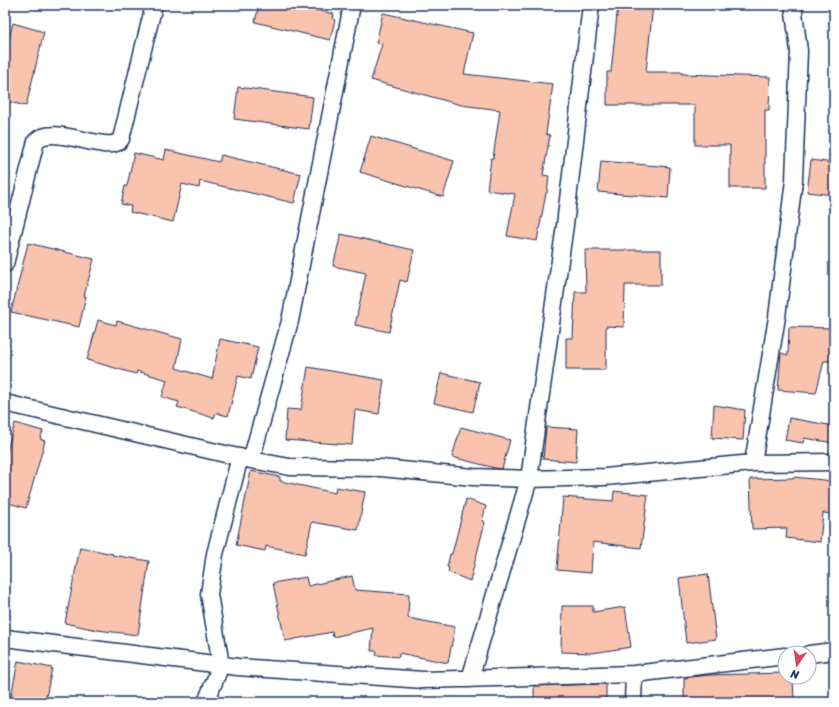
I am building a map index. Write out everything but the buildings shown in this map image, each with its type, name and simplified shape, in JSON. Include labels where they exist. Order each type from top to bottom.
[{"type":"street","points":[[5,264],[36,141],[39,138],[47,136],[70,137],[105,144],[116,144],[121,139],[154,5]]},
{"type":"street","points":[[206,702],[221,665],[209,594],[215,554],[290,320],[352,5]]},
{"type":"street","points":[[470,679],[529,479],[565,225],[591,5]]},
{"type":"street","points":[[753,463],[777,317],[794,180],[799,51],[793,5]]},
{"type":"street","points":[[5,403],[290,467],[380,468],[473,477],[529,479],[605,477],[753,463],[834,462]]},
{"type":"street","points":[[5,638],[221,665],[423,680],[634,674],[777,657]]},
{"type":"street","points":[[817,653],[834,651]]},
{"type":"street","points":[[633,702],[634,674]]}]
